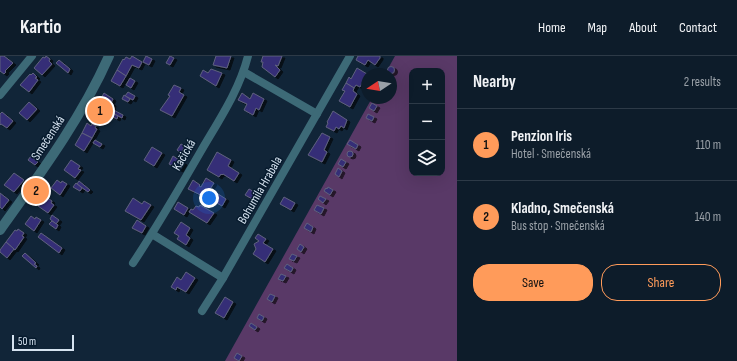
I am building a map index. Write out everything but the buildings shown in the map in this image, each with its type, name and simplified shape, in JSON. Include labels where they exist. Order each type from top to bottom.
[{"type":"street","points":[[0,94],[32,56]]},
{"type":"street","name":"Smečenská","points":[[0,230],[68,132],[101,74],[109,56]]},
{"type":"street","name":"Kačická","points":[[133,263],[152,234],[232,97],[244,72],[248,56]]},
{"type":"street","name":"Bohumila Hrabala","points":[[202,311],[223,278],[350,56]]},
{"type":"street","points":[[244,72],[317,114]]},
{"type":"street","points":[[152,234],[223,278]]},
{"type":"shaded area","points":[[395,56],[457,56],[457,361],[225,361],[369,104],[397,104],[397,68],[388,68]]},
{"type":"place","name":"Penzion Iris","points":[[100,111]]},
{"type":"place","name":"Kladno, Smečenská","points":[[36,191]]}]
